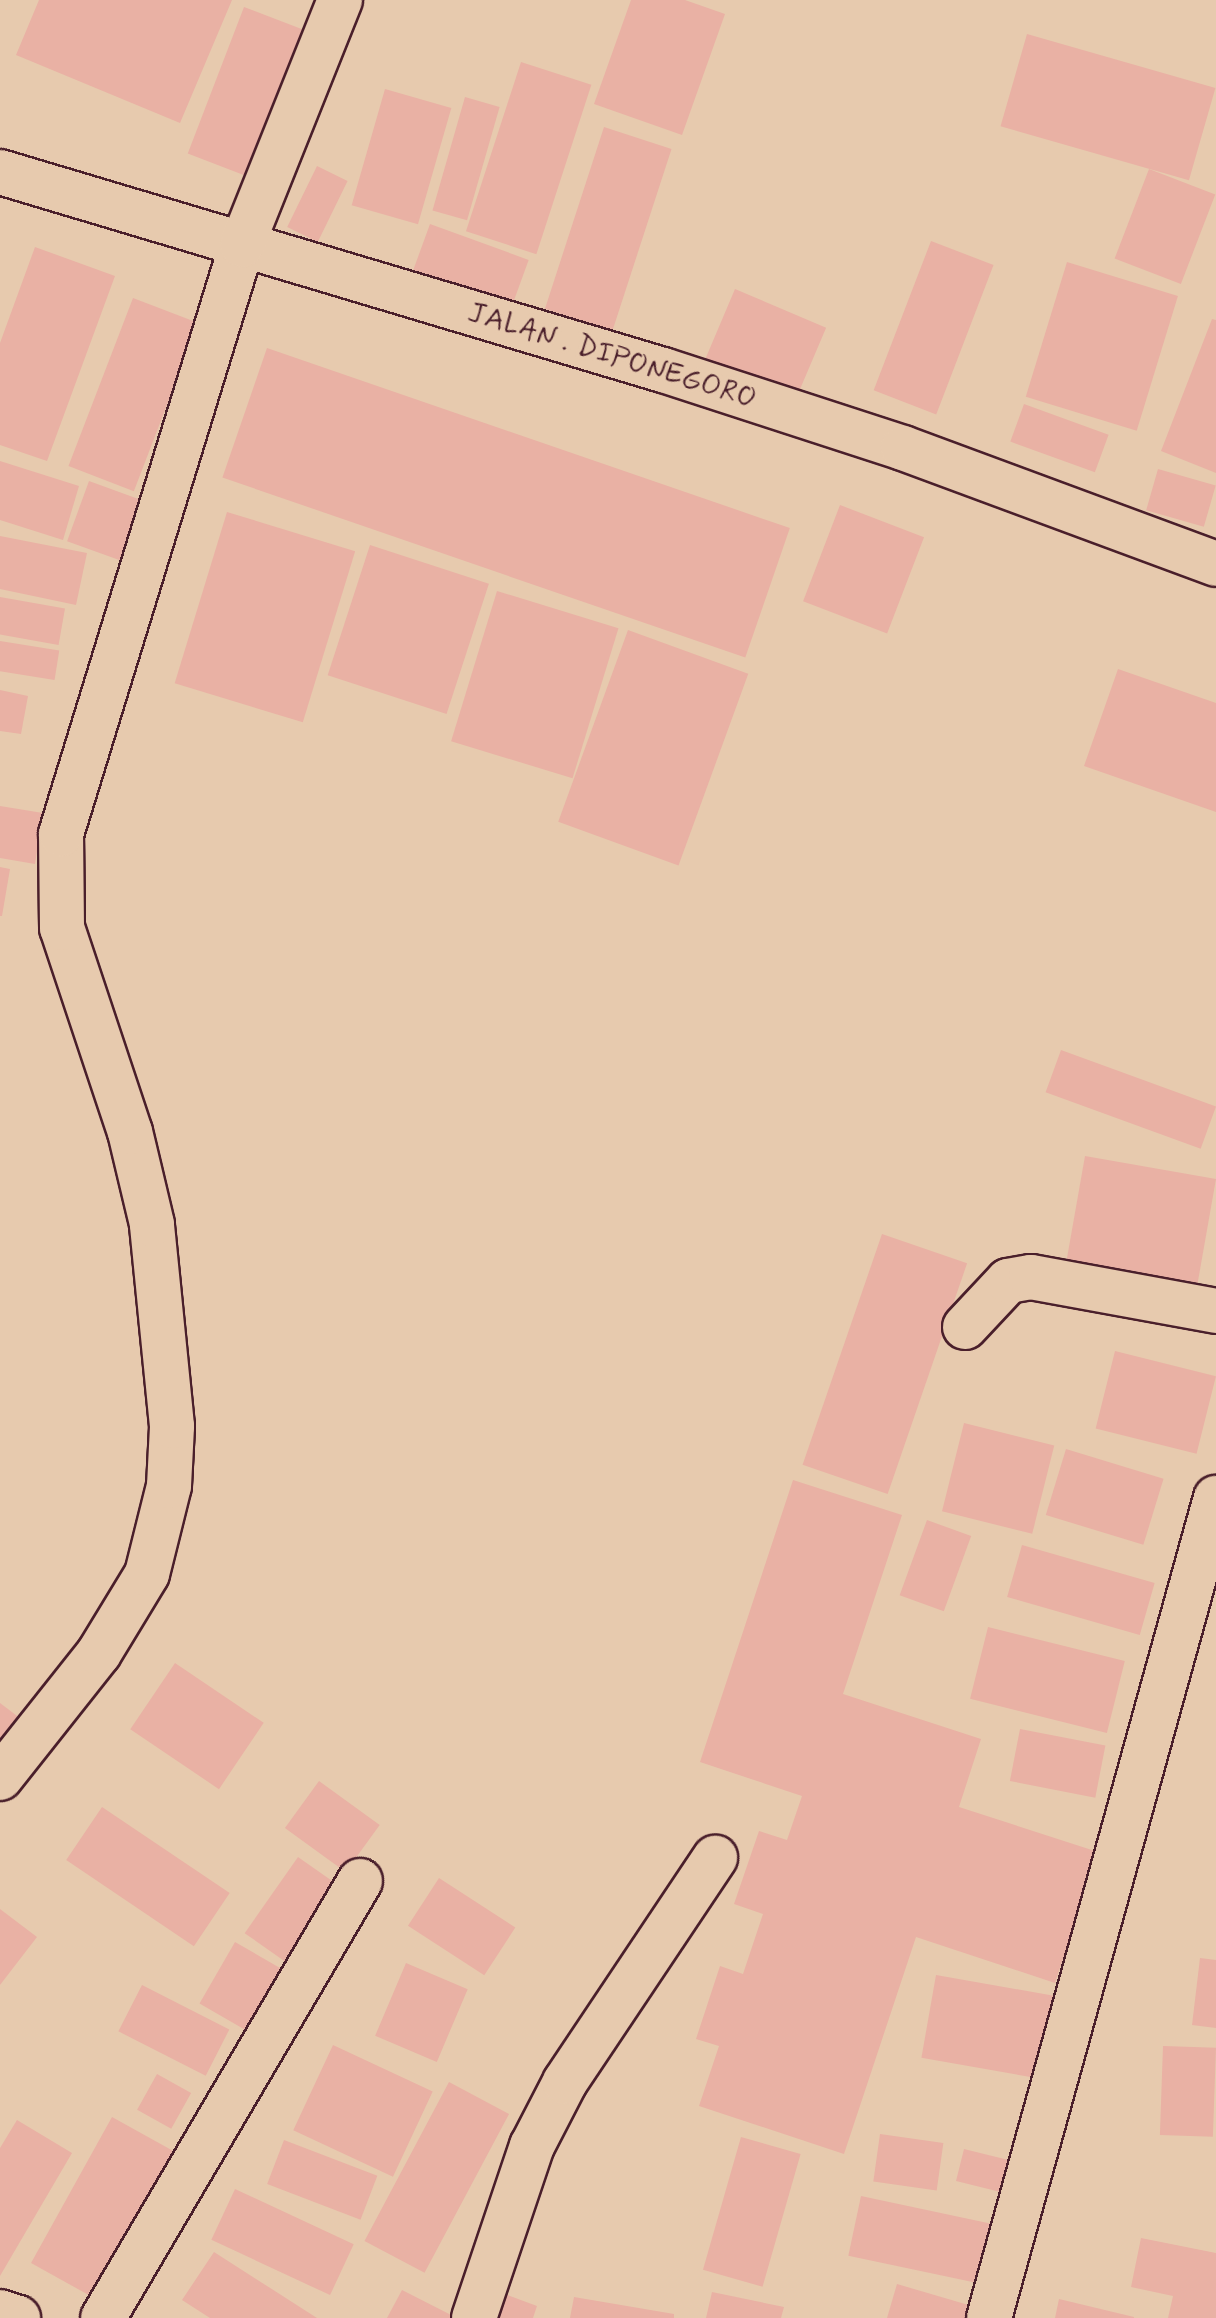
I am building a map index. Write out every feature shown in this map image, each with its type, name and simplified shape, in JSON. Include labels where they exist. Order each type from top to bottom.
[{"type":"street","points":[[0,1778],[99,1653],[147,1574],[164,1518],[172,1426],[152,1224],[62,928],[56,884],[61,834],[242,245],[340,0]]},
{"type":"street","name":"JALAN . DIPONEGORO","points":[[0,172],[888,443],[1216,564]]},
{"type":"street","points":[[965,1327],[1008,1281],[1031,1277],[1216,1311]]},
{"type":"street","points":[[989,2318],[1216,1498]]},
{"type":"street","points":[[474,2318],[532,2146],[565,2082],[715,1858]]},
{"type":"street","points":[[103,2318],[360,1881]]},
{"type":"street","points":[[0,2312],[18,2318]]},
{"type":"building","points":[[39,0],[232,0],[180,123],[16,55]]},
{"type":"building","points":[[631,0],[685,0],[725,14],[682,135],[594,104]]},
{"type":"building","points":[[244,7],[316,35],[260,181],[188,154]]},
{"type":"building","points":[[1027,34],[1215,88],[1189,180],[1001,126]]},
{"type":"building","points":[[521,62],[591,85],[536,254],[466,231]]},
{"type":"building","points":[[385,89],[451,108],[418,224],[352,205]]},
{"type":"building","points":[[465,97],[500,107],[467,220],[432,210]]},
{"type":"building","points":[[604,127],[672,149],[613,331],[545,309]]},
{"type":"building","points":[[317,166],[348,181],[318,242],[287,227]]},
{"type":"building","points":[[1149,169],[1215,194],[1181,284],[1115,259]]},
{"type":"building","points":[[430,224],[529,260],[509,314],[410,279]]},
{"type":"building","points":[[931,241],[994,265],[936,414],[874,390]]},
{"type":"building","points":[[35,247],[115,276],[47,461],[0,445],[0,343]]},
{"type":"building","points":[[1067,262],[1178,296],[1137,431],[1026,397]]},
{"type":"building","points":[[735,289],[826,328],[796,399],[705,360]]},
{"type":"building","points":[[133,298],[198,323],[134,491],[68,466]]},
{"type":"building","points":[[1212,319],[1216,320],[1216,473],[1161,451]]},
{"type":"building","points":[[267,348],[790,528],[745,658],[222,478]]},
{"type":"building","points":[[1024,404],[1109,435],[1095,472],[1010,442]]},
{"type":"building","points":[[0,461],[79,486],[63,540],[0,520]]},
{"type":"building","points":[[1158,469],[1216,486],[1204,527],[1146,510]]},
{"type":"building","points":[[89,481],[150,503],[128,563],[67,541]]},
{"type":"building","points":[[840,505],[924,537],[887,633],[803,601]]},
{"type":"building","points":[[227,512],[355,551],[303,722],[175,683]]},
{"type":"building","points":[[0,536],[87,553],[76,605],[0,589]]},
{"type":"building","points":[[370,545],[489,584],[447,714],[328,675]]},
{"type":"building","points":[[497,591],[618,628],[573,778],[451,741]]},
{"type":"building","points":[[0,597],[65,608],[59,645],[0,635]]},
{"type":"building","points":[[628,630],[748,674],[679,865],[558,822]]},
{"type":"building","points":[[0,641],[59,650],[55,680],[0,671]]},
{"type":"building","points":[[1118,669],[1216,703],[1216,812],[1084,766]]},
{"type":"building","points":[[0,690],[28,696],[21,734],[0,731]]},
{"type":"building","points":[[0,806],[43,813],[35,864],[0,858]]},
{"type":"building","points":[[0,867],[10,869],[2,916],[0,916]]},
{"type":"building","points":[[1061,1050],[1216,1106],[1201,1149],[1046,1092]]},
{"type":"building","points":[[1085,1156],[1216,1179],[1196,1293],[1065,1270]]},
{"type":"building","points":[[882,1234],[967,1263],[888,1494],[803,1465]]},
{"type":"building","points":[[1115,1351],[1216,1376],[1197,1454],[1096,1429]]},
{"type":"building","points":[[964,1423],[1054,1445],[1032,1534],[942,1511]]},
{"type":"building","points":[[1066,1449],[1164,1479],[1143,1545],[1046,1515]]},
{"type":"building","points":[[793,1480],[902,1515],[843,1694],[981,1739],[959,1807],[1098,1852],[1055,1983],[916,1937],[844,2154],[699,2106],[719,2046],[696,2039],[720,1966],[743,1974],[763,1914],[734,1904],[759,1831],[787,1840],[802,1796],[700,1762]]},
{"type":"building","points":[[927,1520],[971,1536],[944,1611],[900,1595]]},
{"type":"building","points":[[1022,1545],[1155,1583],[1140,1635],[1007,1597]]},
{"type":"building","points":[[988,1627],[1125,1661],[1107,1733],[970,1699]]},
{"type":"building","points":[[175,1663],[264,1723],[219,1789],[130,1729]]},
{"type":"building","points":[[0,1703],[29,1725],[0,1748]]},
{"type":"building","points":[[1020,1729],[1105,1746],[1095,1798],[1010,1781]]},
{"type":"building","points":[[319,1781],[380,1825],[346,1872],[285,1828]]},
{"type":"building","points":[[102,1807],[230,1893],[194,1946],[66,1860]]},
{"type":"building","points":[[298,1857],[342,1888],[289,1964],[245,1933]]},
{"type":"building","points":[[439,1878],[515,1928],[484,1975],[408,1926]]},
{"type":"building","points":[[0,1909],[37,1937],[0,1985]]},
{"type":"building","points":[[235,1942],[289,1973],[253,2034],[200,2003]]},
{"type":"building","points":[[1200,1958],[1216,1960],[1216,2028],[1192,2025]]},
{"type":"building","points":[[406,1963],[468,1989],[437,2062],[375,2036]]},
{"type":"building","points":[[936,1975],[1065,1998],[1050,2080],[921,2058]]},
{"type":"building","points":[[142,1985],[229,2029],[206,2076],[118,2031]]},
{"type":"building","points":[[333,2045],[433,2091],[393,2177],[293,2130]]},
{"type":"building","points":[[1163,2046],[1216,2048],[1213,2137],[1160,2135]]},
{"type":"building","points":[[157,2074],[191,2093],[171,2129],[137,2110]]},
{"type":"building","points":[[449,2082],[509,2114],[425,2273],[364,2241]]},
{"type":"building","points":[[112,2117],[185,2158],[105,2304],[31,2263]]},
{"type":"building","points":[[17,2120],[72,2153],[0,2276],[0,2148]]},
{"type":"building","points":[[880,2134],[943,2143],[937,2190],[873,2182]]},
{"type":"building","points":[[741,2137],[801,2154],[763,2287],[703,2270]]},
{"type":"building","points":[[284,2140],[377,2176],[361,2220],[267,2184]]},
{"type":"building","points":[[964,2149],[1012,2161],[1004,2193],[956,2181]]},
{"type":"building","points":[[235,2189],[354,2244],[330,2295],[211,2240]]},
{"type":"building","points":[[861,2196],[1002,2226],[989,2286],[848,2256]]},
{"type":"building","points":[[1141,2238],[1216,2253],[1216,2318],[1168,2318],[1173,2296],[1131,2287]]},
{"type":"building","points":[[214,2252],[317,2318],[210,2318],[182,2300]]},
{"type":"building","points":[[897,2284],[989,2311],[987,2318],[887,2318]]},
{"type":"building","points":[[402,2290],[457,2318],[387,2318]]},
{"type":"building","points":[[712,2292],[784,2307],[781,2318],[706,2318]]},
{"type":"building","points":[[505,2294],[537,2306],[533,2318],[497,2318]]},
{"type":"building","points":[[574,2297],[674,2314],[674,2318],[570,2318]]},
{"type":"building","points":[[1059,2299],[1134,2317],[1134,2318],[1055,2318]]}]
